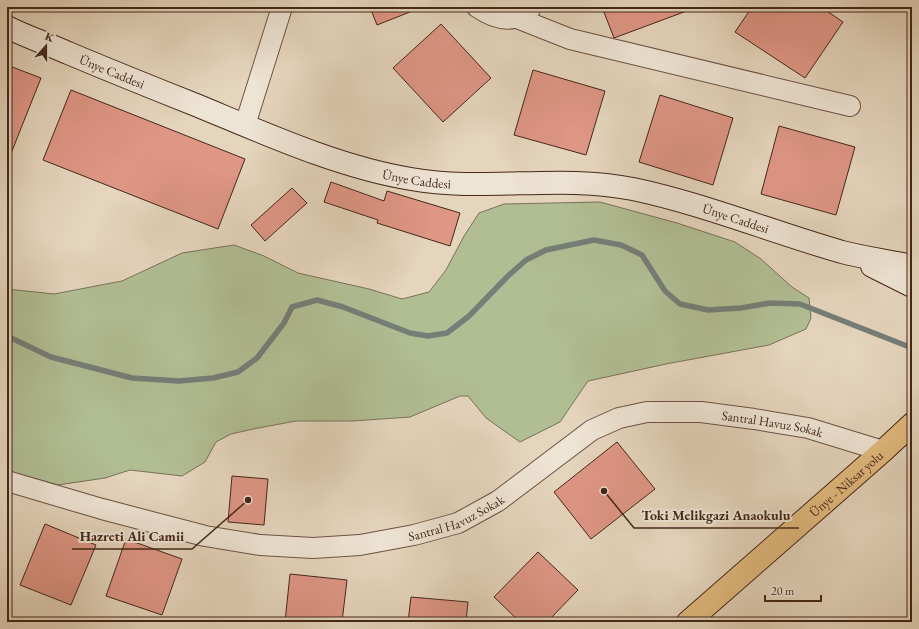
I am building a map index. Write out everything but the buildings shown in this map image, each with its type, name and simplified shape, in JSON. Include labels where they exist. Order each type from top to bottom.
[{"type":"main road","name":"Ünye Caddesi","points":[[7,27],[245,125],[361,168],[407,179],[434,183],[570,183],[605,185],[630,189],[675,200],[844,252],[912,266]]},
{"type":"main road","name":"Ünye Caddesi","points":[[844,252],[912,286]]},
{"type":"main road","name":"Ünye - Niksar yolu","points":[[688,622],[912,424]]},
{"type":"street","points":[[245,125],[282,7]]},
{"type":"street","points":[[477,7],[484,12],[502,19],[524,12],[570,39],[850,106]]},
{"type":"street","name":"Santral Havuz Sokak","points":[[7,481],[102,509],[205,536],[260,545],[313,548],[360,544],[414,534],[458,523],[498,500],[592,430],[619,418],[647,412],[701,412],[762,420],[808,428],[883,451]]},
{"type":"green space","points":[[600,202],[677,223],[735,242],[761,259],[792,287],[809,298],[811,318],[806,329],[769,345],[666,364],[588,381],[560,422],[520,442],[486,418],[468,396],[460,396],[410,417],[352,421],[296,421],[231,434],[216,442],[205,462],[182,476],[130,470],[105,478],[58,485],[7,471],[7,289],[54,294],[122,281],[182,253],[234,245],[264,256],[298,273],[369,289],[402,299],[429,292],[446,270],[464,236],[479,213],[504,204]]},
{"type":"waterway","points":[[7,336],[51,357],[132,378],[179,381],[213,378],[238,372],[257,358],[284,323],[292,307],[317,300],[343,307],[410,333],[428,336],[447,333],[469,316],[508,276],[526,260],[546,250],[594,240],[621,245],[642,255],[665,291],[680,304],[708,310],[741,308],[770,303],[800,304],[912,348]]},
{"type":"place","name":"Toki Melikgazi Anaokulu","points":[[604,491]]},
{"type":"place","name":"Hazreti Ali Camii","points":[[248,500]]}]
